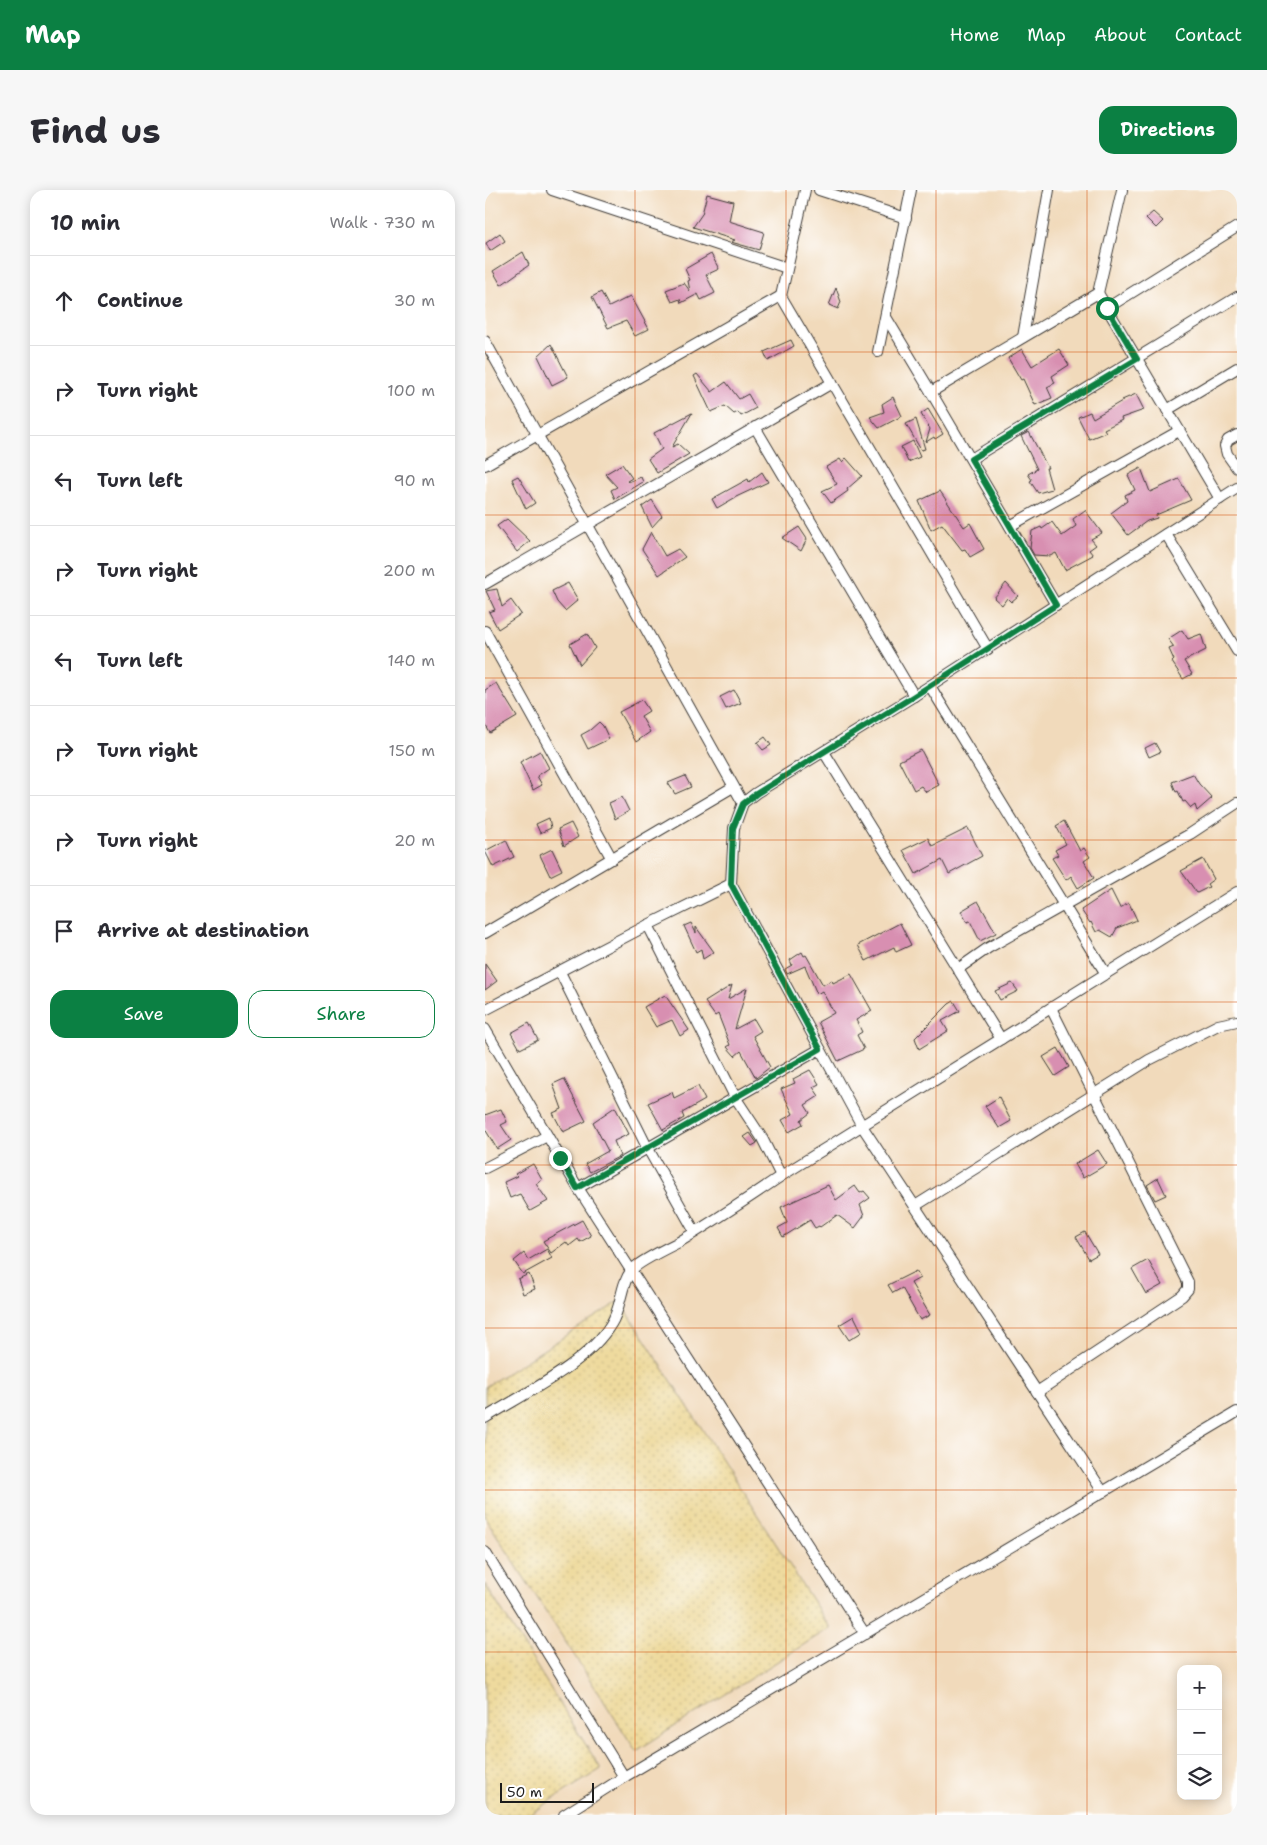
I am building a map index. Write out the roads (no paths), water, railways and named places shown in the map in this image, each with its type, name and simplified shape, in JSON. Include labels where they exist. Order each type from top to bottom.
[{"type":"street","points":[[552,190],[787,268]]},
{"type":"street","points":[[805,190],[781,296],[988,649]]},
{"type":"street","points":[[819,190],[906,218]]},
{"type":"street","points":[[878,352],[911,190]]},
{"type":"street","points":[[1023,338],[1049,190]]},
{"type":"street","points":[[1122,190],[1098,293],[1219,499]]},
{"type":"street","points":[[1107,308],[1237,227]]},
{"type":"street","points":[[931,392],[1098,293]]},
{"type":"street","points":[[485,465],[781,296]]},
{"type":"street","points":[[971,459],[1237,297]]},
{"type":"street","points":[[885,317],[1011,526],[1056,605]]},
{"type":"street","points":[[485,341],[743,804]]},
{"type":"street","points":[[1167,410],[1237,368]]},
{"type":"street","points":[[485,584],[832,383]]},
{"type":"street","points":[[755,427],[914,696]]},
{"type":"street","points":[[1011,526],[1179,430]]},
{"type":"street","points":[[1237,435],[1228,440],[1225,446],[1227,454],[1237,468]]},
{"type":"street","points":[[1103,1492],[862,1126],[731,884],[733,828],[743,804],[756,794],[988,649],[1237,488]]},
{"type":"street","points":[[1166,534],[1237,651]]},
{"type":"street","points":[[485,631],[613,859]]},
{"type":"street","points":[[929,686],[1106,974]]},
{"type":"street","points":[[824,752],[1001,1040]]},
{"type":"street","points":[[485,933],[733,787]]},
{"type":"street","points":[[958,969],[988,948],[1190,834],[1237,803]]},
{"type":"street","points":[[485,1010],[731,884]]},
{"type":"street","points":[[485,1418],[567,1368],[604,1335],[619,1309],[624,1285],[631,1270],[695,1232],[781,1176],[1237,892]]},
{"type":"street","points":[[648,925],[735,1097],[762,1138],[781,1176]]},
{"type":"street","points":[[560,972],[647,1147],[695,1232]]},
{"type":"street","points":[[1037,1392],[1183,1296],[1188,1289],[1188,1282],[1051,1008]]},
{"type":"street","points":[[915,1206],[1149,1060],[1218,1025],[1237,1021]]},
{"type":"street","points":[[485,1029],[577,1188],[865,1634]]},
{"type":"street","points":[[577,1188],[820,1049]]},
{"type":"street","points":[[485,1168],[547,1136]]},
{"type":"street","points":[[564,1815],[624,1777],[1237,1412]]},
{"type":"street","points":[[485,1552],[624,1777]]}]
